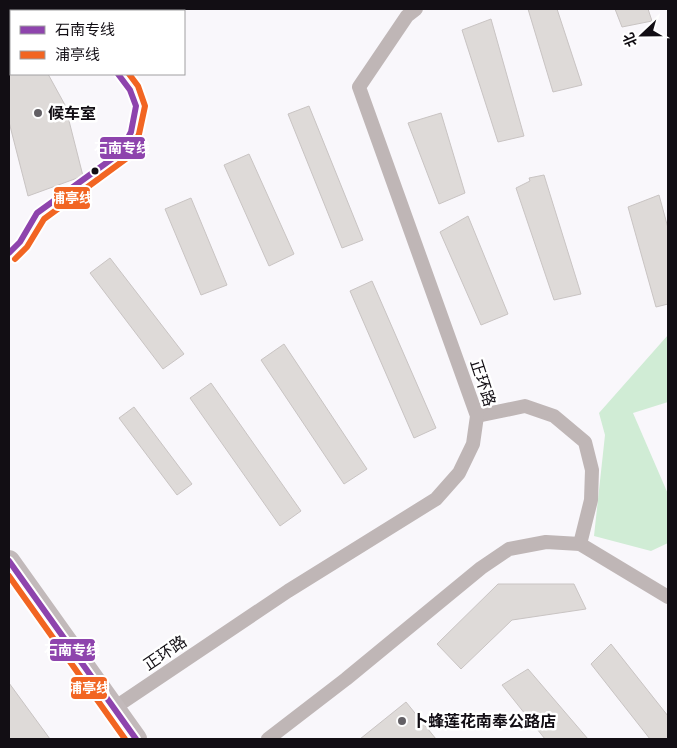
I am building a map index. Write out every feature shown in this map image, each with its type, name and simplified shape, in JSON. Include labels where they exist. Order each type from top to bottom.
[{"type":"main road","points":[[9,561],[136,739]]},
{"type":"street","name":"正环路","points":[[114,708],[288,591],[436,500],[459,473],[473,444],[476,416],[359,87],[408,16],[416,9]]},
{"type":"street","points":[[476,416],[525,406],[554,416],[585,442],[592,470],[591,500],[580,544]]},
{"type":"street","points":[[268,739],[346,679],[481,568],[509,549],[546,542],[580,544],[668,597]]},
{"type":"green space","points":[[668,335],[668,402],[633,413],[668,494],[668,543],[651,551],[594,536],[605,435],[599,413]]},
{"type":"building","points":[[528,9],[557,9],[582,85],[553,92]]},
{"type":"building","points":[[615,9],[648,9],[652,21],[622,27]]},
{"type":"building","points":[[491,19],[524,136],[498,142],[462,30]]},
{"type":"building","name":"候车室","points":[[9,74],[49,75],[65,105],[83,176],[28,196],[9,122]]},
{"type":"building","points":[[309,106],[363,240],[342,248],[288,114]]},
{"type":"building","points":[[441,113],[465,193],[439,204],[408,123]]},
{"type":"building","points":[[249,154],[294,254],[269,266],[224,165]]},
{"type":"building","points":[[544,175],[581,294],[554,300],[516,188],[530,181],[529,178]]},
{"type":"building","points":[[659,195],[668,228],[668,304],[656,307],[628,207]]},
{"type":"building","points":[[191,198],[227,285],[201,295],[165,209]]},
{"type":"building","points":[[468,216],[508,314],[481,325],[440,232]]},
{"type":"building","points":[[110,258],[184,354],[163,369],[90,273]]},
{"type":"building","points":[[372,281],[436,428],[414,438],[350,291]]},
{"type":"building","points":[[284,344],[367,469],[344,484],[261,360]]},
{"type":"building","points":[[211,383],[301,511],[280,526],[190,398]]},
{"type":"building","points":[[134,407],[192,484],[177,495],[119,418]]},
{"type":"building","points":[[498,584],[574,584],[586,609],[512,620],[461,669],[437,644]]},
{"type":"building","points":[[611,644],[668,716],[668,739],[650,739],[591,664]]},
{"type":"building","points":[[528,669],[588,739],[545,739],[502,685]]},
{"type":"building","points":[[9,683],[50,739],[9,739]]},
{"type":"building","name":"卜蜂莲花南奉公路店","points":[[406,702],[436,739],[360,739]]},
{"type":"transit line","name":"石南专线","points":[[9,253],[20,242],[37,213],[120,153],[131,132],[136,106],[130,90],[119,75]]},
{"type":"transit line","name":"浦亭线","points":[[15,259],[27,247],[44,219],[127,158],[139,134],[145,106],[138,86],[130,75]]},
{"type":"transit line","name":"石南专线","points":[[9,561],[136,739]]},
{"type":"transit line","name":"浦亭线","points":[[9,576],[125,739]]},
{"type":"place","name":"候车室","points":[[38,113]]},
{"type":"place","name":"卜蜂莲花南奉公路店","points":[[402,721]]}]
